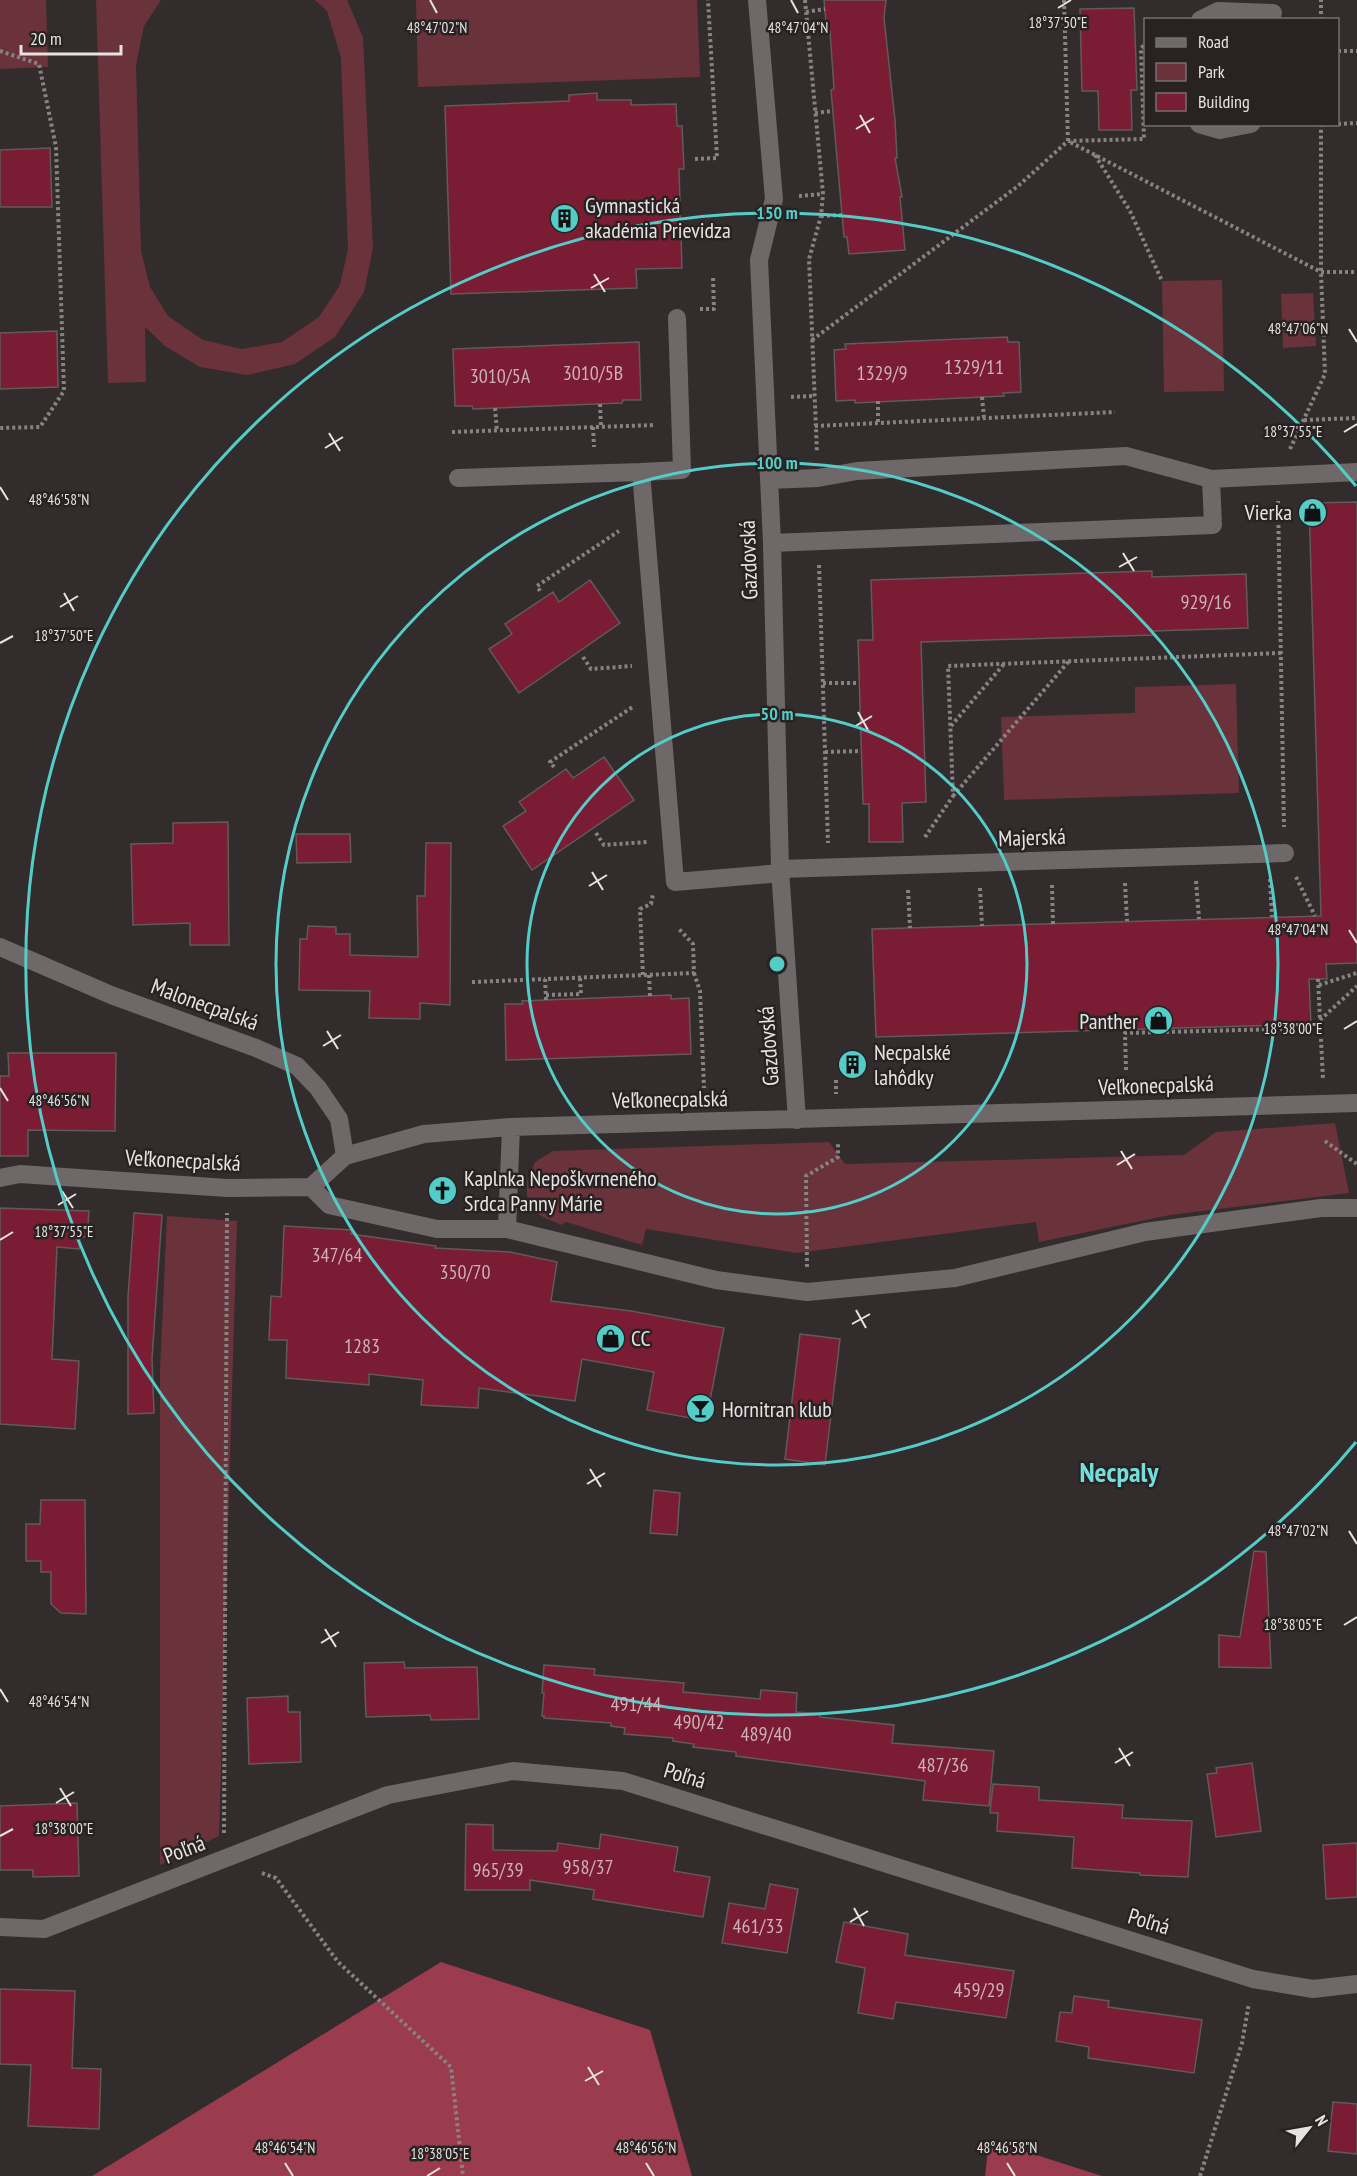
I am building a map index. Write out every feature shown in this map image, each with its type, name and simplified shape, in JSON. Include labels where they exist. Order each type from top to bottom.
[{"type":"street","name":"Gazdovská","points":[[756,0],[774,199],[759,260],[770,480],[781,871],[796,1120]]},
{"type":"street","points":[[1204,18],[1218,11],[1273,11]]},
{"type":"street","points":[[1206,126],[1220,130],[1241,126]]},
{"type":"street","points":[[458,478],[682,470],[684,314]]},
{"type":"street","points":[[770,480],[818,478],[857,471],[1126,456],[1211,479],[1357,472]]},
{"type":"street","name":"Majerská","points":[[641,472],[675,882],[829,868],[1285,853]]},
{"type":"street","points":[[772,543],[1213,525],[1211,479]]},
{"type":"street","name":"Malonecpalská","points":[[0,947],[111,995],[256,1048],[297,1066],[318,1089],[339,1119],[345,1156]]},
{"type":"street","name":"Veľkonecpalská","points":[[0,1178],[20,1174],[235,1188],[311,1186],[345,1156],[423,1134],[511,1127],[1357,1103]]},
{"type":"street","points":[[507,1229],[511,1127]]},
{"type":"street","points":[[311,1186],[330,1205],[437,1229],[507,1229],[716,1280],[807,1292],[955,1278],[1145,1233],[1321,1208],[1357,1208]]},
{"type":"street","name":"Poľná","points":[[0,1927],[44,1929],[388,1795],[513,1771],[623,1781],[1253,1979],[1313,1989],[1357,1984]]},
{"type":"path","points":[[695,159],[717,158],[708,0]]},
{"type":"path","points":[[805,0],[823,194],[821,216],[809,259],[818,478]]},
{"type":"path","points":[[1064,0],[1068,141]]},
{"type":"path","points":[[1321,0],[1321,18]]},
{"type":"path","points":[[806,12],[825,9]]},
{"type":"path","points":[[812,340],[1018,186],[1068,141],[1144,139],[1141,48],[1144,46]]},
{"type":"path","points":[[0,51],[39,64],[56,147],[64,390],[40,427],[0,428]]},
{"type":"path","points":[[1339,51],[1357,51]]},
{"type":"path","points":[[815,112],[833,111]]},
{"type":"path","points":[[1339,124],[1357,123]]},
{"type":"path","points":[[1315,916],[1285,853],[1278,476],[1325,374],[1321,272],[1322,126]]},
{"type":"path","points":[[1068,141],[1321,272],[1357,272]]},
{"type":"path","points":[[1094,154],[1130,211],[1162,281]]},
{"type":"path","points":[[821,216],[843,215]]},
{"type":"path","points":[[684,314],[714,309],[713,277]]},
{"type":"path","points":[[982,397],[984,418]]},
{"type":"path","points":[[878,401],[878,423]]},
{"type":"path","points":[[600,404],[601,427]]},
{"type":"path","points":[[495,408],[497,431]]},
{"type":"path","points":[[815,426],[1115,412]]},
{"type":"path","points":[[1304,420],[1357,418]]},
{"type":"path","points":[[452,432],[660,424]]},
{"type":"path","points":[[540,591],[537,586],[627,526]]},
{"type":"path","points":[[819,542],[829,868]]},
{"type":"path","points":[[953,796],[948,666],[1281,653]]},
{"type":"path","points":[[583,657],[591,669],[638,665]]},
{"type":"path","points":[[906,865],[953,796],[1069,661]]},
{"type":"path","points":[[950,727],[1005,664]]},
{"type":"path","points":[[823,683],[859,682]]},
{"type":"path","points":[[554,767],[550,762],[641,701]]},
{"type":"path","points":[[825,752],[861,751]]},
{"type":"path","points":[[596,833],[604,845],[652,841]]},
{"type":"path","points":[[1271,891],[1272,917]]},
{"type":"path","points":[[1197,894],[1199,919]]},
{"type":"path","points":[[1126,897],[1127,921]]},
{"type":"path","points":[[981,900],[982,926]]},
{"type":"path","points":[[1053,900],[1053,924]]},
{"type":"path","points":[[909,902],[910,928]]},
{"type":"path","points":[[640,909],[642,975]]},
{"type":"path","points":[[679,929],[693,944],[694,973],[700,991],[704,1088]]},
{"type":"path","points":[[472,982],[694,973]]},
{"type":"path","points":[[1318,985],[1357,973]]},
{"type":"path","points":[[650,975],[650,996]]},
{"type":"path","points":[[545,979],[546,997],[581,994],[580,978]]},
{"type":"path","points":[[1318,979],[1324,1104]]},
{"type":"path","points":[[1320,1020],[1357,986]]},
{"type":"path","points":[[1126,1070],[1125,1033],[1320,1028]]},
{"type":"path","points":[[807,1292],[806,1176],[838,1157],[836,1080]]},
{"type":"path","points":[[1325,1141],[1357,1164]]},
{"type":"path","points":[[235,1188],[224,1859],[276,1878],[338,1962],[452,2067],[463,2176]]},
{"type":"path","points":[[1200,2176],[1242,2043],[1253,1979]]},
{"type":"green space","points":[[0,0],[46,0],[48,67],[0,69]]},
{"type":"green space","points":[[96,0],[161,0],[144,26],[136,65],[141,251],[150,287],[168,316],[203,340],[242,349],[282,342],[319,317],[340,285],[348,249],[341,58],[327,11],[315,0],[347,0],[363,37],[373,248],[364,292],[335,337],[295,364],[247,375],[200,367],[165,346],[145,327],[146,382],[108,383]]},
{"type":"green space","points":[[416,0],[697,0],[700,77],[418,87]]},
{"type":"green space","points":[[1222,280],[1224,391],[1164,392],[1162,281]]},
{"type":"green space","points":[[1313,293],[1316,346],[1283,348],[1281,294]]},
{"type":"green space","points":[[1236,684],[1239,793],[1004,800],[1001,717],[1135,713],[1135,687]]},
{"type":"green space","points":[[1335,1123],[1349,1193],[1170,1215],[1039,1242],[1036,1222],[797,1253],[646,1229],[642,1245],[566,1222],[561,1225],[539,1215],[527,1196],[527,1181],[535,1162],[553,1151],[829,1142],[845,1164],[1184,1155],[1216,1132]]},
{"type":"green space","points":[[167,1216],[237,1221],[219,1836],[160,1865],[160,1370]]},
{"type":"shaded area","points":[[441,1962],[650,2030],[692,2176],[92,2176]]},
{"type":"shaded area","points":[[989,2140],[1102,2176],[985,2176]]},
{"type":"building","points":[[824,0],[886,0],[884,18],[905,250],[849,254],[847,237],[844,237],[831,90],[834,89],[830,31],[827,32]]},
{"type":"building","points":[[1134,8],[1137,90],[1131,90],[1132,130],[1099,130],[1098,91],[1082,91],[1080,9]]},
{"type":"building","name":"Gymnastická akadémia Prievidza","points":[[597,93],[597,100],[631,100],[631,105],[676,104],[677,126],[682,126],[684,169],[679,169],[682,268],[636,269],[637,288],[451,294],[445,106],[569,101],[569,95]]},
{"type":"building","points":[[50,148],[52,207],[0,207],[0,150]]},
{"type":"building","points":[[57,331],[58,387],[0,389],[0,333]]},
{"type":"building","points":[[1007,337],[1008,342],[1019,342],[1021,392],[1003,393],[1004,396],[855,403],[855,400],[836,401],[834,350],[846,349],[845,344]]},
{"type":"building","points":[[639,342],[641,400],[623,400],[622,403],[473,409],[472,406],[455,406],[453,349]]},
{"type":"building","points":[[1357,502],[1357,963],[1326,964],[1327,979],[1309,979],[1311,1024],[876,1037],[872,929],[1321,916],[1309,503]]},
{"type":"building","points":[[1152,571],[1152,577],[1246,574],[1248,628],[1153,631],[1153,635],[921,642],[926,802],[902,803],[903,842],[869,842],[869,804],[863,804],[858,640],[873,640],[871,580]]},
{"type":"building","points":[[590,580],[620,623],[519,693],[489,649],[512,634],[505,624],[553,592],[559,602]]},
{"type":"building","points":[[604,757],[634,800],[532,870],[503,826],[526,811],[519,802],[566,769],[573,778]]},
{"type":"building","points":[[228,822],[229,945],[190,945],[190,923],[133,925],[131,844],[173,843],[173,823]]},
{"type":"building","points":[[296,834],[350,834],[351,862],[297,863]]},
{"type":"building","points":[[426,843],[451,843],[450,1005],[420,1003],[420,1019],[369,1018],[370,991],[299,990],[300,939],[307,939],[308,926],[336,927],[336,934],[350,934],[350,955],[418,957],[417,896],[425,896]]},
{"type":"building","points":[[671,995],[671,999],[689,998],[691,1054],[506,1060],[505,1004],[523,1004],[522,1001]]},
{"type":"building","points":[[8,1053],[116,1053],[115,1131],[28,1130],[28,1156],[0,1156],[0,1076],[9,1076]]},
{"type":"building","points":[[0,1208],[89,1211],[87,1237],[80,1237],[79,1249],[57,1247],[52,1359],[79,1361],[75,1429],[0,1424]]},
{"type":"building","points":[[134,1213],[162,1215],[152,1358],[154,1413],[128,1414],[128,1297]]},
{"type":"building","points":[[284,1226],[352,1230],[351,1234],[436,1246],[435,1248],[510,1252],[557,1262],[551,1301],[631,1311],[724,1328],[706,1421],[647,1410],[654,1372],[582,1359],[575,1401],[479,1388],[478,1408],[421,1405],[423,1380],[369,1374],[369,1385],[286,1378],[287,1340],[269,1340],[271,1296],[281,1297]]},
{"type":"building","points":[[800,1334],[840,1339],[825,1465],[785,1459]]},
{"type":"building","points":[[654,1490],[680,1493],[677,1535],[650,1533]]},
{"type":"building","points":[[41,1500],[85,1500],[86,1614],[61,1613],[51,1604],[51,1572],[41,1572],[41,1561],[26,1561],[26,1524],[40,1524]]},
{"type":"building","points":[[1254,1551],[1266,1552],[1271,1668],[1219,1667],[1219,1635],[1240,1637]]},
{"type":"building","points":[[404,1662],[405,1668],[477,1667],[479,1719],[431,1720],[430,1715],[366,1717],[364,1663]]},
{"type":"building","points":[[544,1665],[595,1669],[594,1675],[684,1683],[683,1692],[760,1699],[761,1690],[797,1693],[796,1712],[820,1714],[820,1717],[894,1725],[892,1743],[994,1751],[989,1806],[923,1800],[925,1781],[736,1756],[736,1752],[693,1747],[694,1744],[673,1741],[673,1738],[624,1734],[625,1728],[611,1726],[611,1723],[544,1718],[542,1716],[544,1693],[542,1693]]},
{"type":"building","points":[[288,1696],[288,1712],[300,1712],[301,1762],[249,1764],[247,1698]]},
{"type":"building","points":[[1252,1763],[1261,1831],[1216,1837],[1207,1774],[1217,1773],[1216,1768]]},
{"type":"building","points":[[993,1784],[1039,1787],[1039,1800],[1123,1805],[1122,1818],[1192,1821],[1188,1877],[1072,1868],[1074,1837],[997,1831],[998,1813],[990,1813]]},
{"type":"building","points":[[77,1803],[79,1876],[33,1877],[33,1870],[0,1870],[0,1806]]},
{"type":"building","points":[[466,1824],[493,1825],[493,1850],[557,1851],[558,1843],[599,1849],[601,1834],[678,1847],[674,1871],[710,1877],[703,1917],[593,1899],[594,1890],[530,1880],[530,1890],[465,1890]]},
{"type":"building","points":[[1357,1843],[1357,1897],[1326,1899],[1323,1845]]},
{"type":"building","points":[[770,1884],[798,1889],[787,1953],[722,1943],[729,1903],[765,1909]]},
{"type":"building","points":[[844,1922],[908,1934],[905,1955],[1014,1971],[1006,2018],[896,2002],[893,2019],[858,2013],[865,1968],[836,1962]]},
{"type":"building","points":[[0,1989],[75,1991],[72,2068],[101,2069],[99,2129],[28,2126],[31,2065],[0,2064]]},
{"type":"building","points":[[1074,1996],[1109,2001],[1108,2007],[1202,2020],[1194,2073],[1088,2058],[1089,2047],[1056,2041],[1060,2012],[1072,2013]]},
{"type":"building","points":[[1333,2102],[1357,2104],[1357,2154],[1328,2151]]},
{"type":"place","name":"Gymnastická akadémia Prievidza","points":[[564,218]]},
{"type":"place","name":"Vierka","points":[[1313,512]]},
{"type":"place","name":"Panther","points":[[1159,1021]]},
{"type":"place","name":"Necpalské lahôdky","points":[[853,1065]]},
{"type":"place","name":"Kaplnka Nepoškvrneného Srdca Panny Márie","points":[[443,1191]]},
{"type":"place","name":"CC","points":[[610,1338]]},
{"type":"place","name":"Hornitran klub","points":[[701,1409]]},
{"type":"district","name":"Necpaly","points":[[1119,1471]]}]
